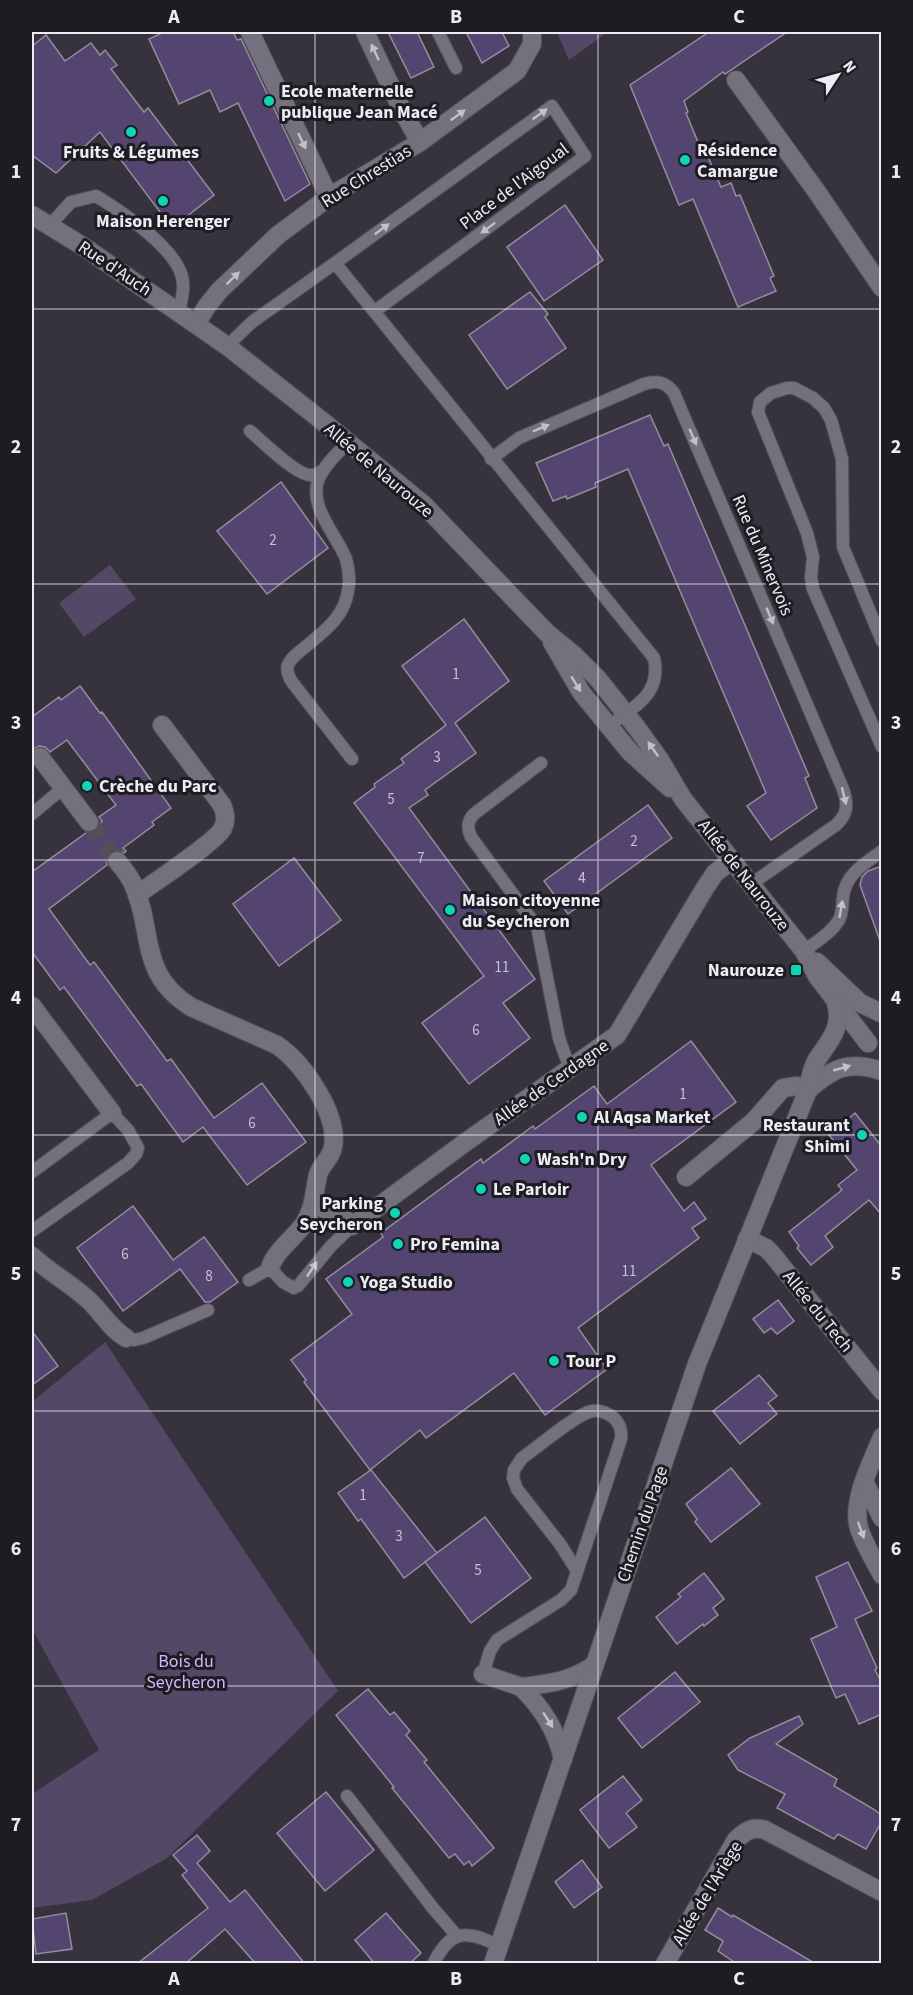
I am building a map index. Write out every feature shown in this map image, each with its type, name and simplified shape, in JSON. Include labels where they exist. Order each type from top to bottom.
[{"type":"street","points":[[250,32],[329,197]]},
{"type":"street","points":[[366,32],[402,110],[420,142]]},
{"type":"street","name":"Rue Chrestias","points":[[196,324],[219,291],[278,235],[329,197],[420,142],[517,71],[532,44],[532,32]]},
{"type":"street","points":[[736,80],[817,192],[882,288]]},
{"type":"street","name":"Rue d'Auch","points":[[32,215],[84,247],[196,324]]},
{"type":"street","name":"Allée de Naurouze","points":[[196,324],[348,442],[424,506],[547,633],[598,679],[660,760],[683,799],[804,951],[860,1003],[879,1015]]},
{"type":"street","name":"Allée de Naurouze","points":[[547,633],[581,692],[630,752],[683,799]]},
{"type":"street","points":[[136,894],[217,836],[225,821],[222,805],[162,725]]},
{"type":"street","points":[[40,758],[89,822]]},
{"type":"street","name":"Allée de Cerdagne","points":[[352,1226],[617,1035],[705,888],[715,873],[732,860]]},
{"type":"street","points":[[117,861],[129,876],[136,894],[154,966],[165,985],[191,1006],[286,1051],[305,1073],[317,1092],[332,1124],[333,1140],[330,1156],[320,1167],[314,1204],[304,1223],[273,1260],[270,1268]]},
{"type":"street","name":"Allée de Naurouze","points":[[804,951],[817,976],[882,1065]]},
{"type":"street","name":"Chemin du Page","points":[[493,1964],[697,1364],[808,1090],[817,1060],[838,1026],[836,1002]]},
{"type":"street","points":[[32,1006],[112,1113]]},
{"type":"street","points":[[824,1050],[879,1015]]},
{"type":"street","points":[[868,1043],[869,1028],[879,1015]]},
{"type":"street","points":[[686,1177],[753,1122],[783,1088],[797,1086],[808,1090],[836,1069],[848,1065],[882,1071]]},
{"type":"street","points":[[314,1204],[345,1219],[352,1226]]},
{"type":"street","name":"Allée du Tech","points":[[747,1239],[770,1251],[882,1391]]},
{"type":"street","points":[[32,1256],[84,1296],[114,1329],[126,1338]]},
{"type":"street","points":[[882,1437],[864,1483],[857,1515],[860,1529],[882,1575]]},
{"type":"street","points":[[864,1483],[882,1518]]},
{"type":"street","points":[[521,1687],[575,1677],[594,1665]]},
{"type":"street","points":[[483,1674],[521,1687],[535,1701],[553,1727],[563,1759]]},
{"type":"street","name":"Allée de l'Ariège","points":[[665,1964],[736,1840],[745,1831],[754,1828],[765,1830],[882,1892]]},
{"type":"lane","points":[[438,32],[456,68]]},
{"type":"lane","name":"Place de l'Aigoual","points":[[335,263],[552,106],[585,156],[375,311]]},
{"type":"lane","points":[[49,226],[71,202],[96,196],[107,203],[166,248],[181,271],[184,292],[179,312]]},
{"type":"lane","points":[[227,346],[252,322],[335,263],[654,658],[656,677],[650,694],[609,726]]},
{"type":"lane","name":"Rue du Minervois","points":[[491,459],[519,438],[644,384],[661,382],[671,388],[839,778],[846,800],[845,813],[836,825],[750,884]]},
{"type":"lane","points":[[882,641],[843,547],[842,459],[831,420],[824,408],[803,392],[787,388],[771,393],[760,402],[758,412],[807,532],[813,557],[811,577],[813,589],[882,747]]},
{"type":"lane","points":[[250,431],[297,470],[308,476],[316,475],[323,470],[348,442]]},
{"type":"lane","points":[[323,470],[317,482],[317,497],[320,508],[346,559],[348,591],[345,605],[335,621],[291,659],[288,670],[294,686],[352,759]]},
{"type":"lane","points":[[541,763],[474,814],[468,827],[471,837],[537,927],[559,1038],[566,1058],[572,1066]]},
{"type":"lane","points":[[32,814],[63,788]]},
{"type":"lane","points":[[804,951],[834,927],[841,917],[843,895],[848,881],[861,865],[882,851]]},
{"type":"lane","points":[[32,1172],[112,1113],[138,1148],[128,1163],[32,1232]]},
{"type":"lane","points":[[249,1280],[270,1268],[283,1282],[294,1288],[298,1286],[331,1246],[352,1226]]},
{"type":"lane","points":[[126,1338],[134,1340],[143,1338],[208,1310]]},
{"type":"lane","points":[[483,1674],[490,1652],[497,1640],[565,1597],[571,1590],[621,1440],[621,1429],[616,1421],[608,1414],[598,1410],[584,1413],[522,1458],[514,1470],[513,1478],[517,1489],[560,1544],[577,1571]]},
{"type":"lane","points":[[347,1796],[432,1907],[458,1936]]},
{"type":"lane","points":[[433,1964],[442,1949],[458,1936],[473,1935],[500,1946]]},
{"type":"green space","points":[[557,32],[608,32],[569,60]]},
{"type":"green space","points":[[110,565],[136,599],[84,637],[59,603]]},
{"type":"green space","name":"Bois du Seycheron","points":[[105,1342],[338,1691],[167,1858],[92,1900],[32,1908],[32,1794],[99,1750],[32,1629],[32,1402]]},
{"type":"building","points":[[164,32],[233,32],[237,40],[241,39],[310,184],[285,201],[238,103],[220,112],[210,90],[179,104],[149,39]]},
{"type":"building","points":[[388,32],[417,32],[434,67],[411,78]]},
{"type":"building","points":[[466,32],[502,32],[509,46],[482,63]]},
{"type":"building","name":"Résidence Camargue","points":[[709,32],[787,32],[725,74],[723,72],[684,101],[688,112],[686,113],[700,147],[703,145],[721,187],[731,183],[736,196],[740,195],[774,276],[770,278],[776,291],[738,307],[693,199],[679,205],[630,85]]},
{"type":"building","points":[[46,35],[65,61],[91,43],[100,55],[105,50],[117,65],[111,69],[144,112],[148,108],[214,195],[172,228],[100,132],[56,173],[32,155],[32,46]]},
{"type":"building","points":[[565,205],[603,260],[544,301],[507,247]]},
{"type":"building","points":[[530,292],[548,314],[545,317],[566,348],[507,389],[469,335]]},
{"type":"building","points":[[650,415],[664,446],[668,444],[809,776],[805,778],[817,808],[771,840],[747,806],[766,793],[628,469],[595,483],[596,487],[567,499],[566,496],[553,501],[536,463]]},
{"type":"building","points":[[281,482],[328,548],[267,594],[217,531]]},
{"type":"building","points":[[464,619],[509,681],[455,723],[476,753],[425,790],[428,795],[409,808],[535,979],[503,1003],[530,1038],[469,1084],[422,1023],[484,976],[354,803],[375,787],[374,784],[404,763],[401,759],[446,725],[402,666]]},
{"type":"building","points":[[80,686],[100,713],[102,712],[171,808],[152,822],[154,825],[123,848],[126,851],[124,853],[116,850],[110,852],[106,858],[107,865],[49,909],[90,965],[94,962],[167,1061],[171,1059],[214,1118],[262,1083],[306,1142],[247,1185],[203,1127],[183,1142],[141,1084],[137,1086],[64,987],[60,990],[32,952],[32,872],[86,833],[96,831],[102,821],[99,817],[116,805],[67,740],[50,752],[45,747],[39,746],[32,750],[32,717],[59,697],[61,700]]},
{"type":"building","points":[[648,805],[672,838],[568,914],[544,881]]},
{"type":"building","points":[[294,858],[341,920],[279,966],[233,904]]},
{"type":"building","points":[[882,866],[882,940],[880,941],[860,885],[862,877],[868,871]]},
{"type":"building","points":[[691,1041],[736,1102],[651,1165],[684,1211],[694,1202],[706,1219],[692,1228],[699,1238],[578,1328],[607,1369],[545,1415],[514,1373],[426,1438],[420,1430],[370,1470],[304,1382],[306,1380],[291,1360],[352,1314],[326,1279],[383,1237],[381,1233],[481,1159],[483,1163],[533,1126],[535,1129],[594,1086],[607,1104]]},
{"type":"building","points":[[855,1113],[882,1147],[882,1215],[869,1200],[825,1236],[833,1247],[811,1265],[797,1248],[799,1246],[789,1232],[842,1190],[838,1185],[857,1170],[829,1135]]},
{"type":"building","points":[[133,1206],[173,1260],[204,1237],[238,1282],[210,1302],[205,1302],[180,1269],[123,1311],[77,1248]]},
{"type":"building","points":[[778,1300],[794,1321],[777,1334],[771,1328],[764,1333],[753,1319]]},
{"type":"building","points":[[32,1331],[58,1366],[32,1385]]},
{"type":"building","points":[[759,1375],[777,1396],[768,1403],[777,1414],[740,1444],[713,1411]]},
{"type":"building","points":[[731,1468],[760,1504],[711,1542],[695,1522],[697,1519],[686,1504]]},
{"type":"building","points":[[371,1470],[437,1553],[404,1578],[361,1519],[358,1521],[338,1493]]},
{"type":"building","points":[[485,1517],[531,1578],[471,1623],[425,1562]]},
{"type":"building","points":[[848,1562],[872,1611],[855,1619],[882,1683],[882,1714],[859,1724],[845,1694],[836,1698],[811,1639],[837,1627],[816,1577]]},
{"type":"building","points":[[704,1573],[724,1599],[713,1608],[718,1615],[677,1644],[656,1617],[681,1597],[678,1594]]},
{"type":"building","points":[[675,1672],[700,1702],[642,1748],[618,1718]]},
{"type":"building","points":[[368,1689],[390,1715],[394,1712],[410,1731],[406,1735],[427,1760],[424,1762],[494,1848],[472,1866],[469,1861],[464,1865],[455,1854],[449,1858],[336,1715]]},
{"type":"building","points":[[799,1716],[803,1724],[776,1744],[837,1779],[834,1786],[882,1816],[882,1821],[866,1849],[838,1834],[834,1839],[777,1808],[785,1794],[738,1770],[728,1755],[750,1738]]},
{"type":"building","points":[[623,1776],[642,1800],[626,1813],[637,1827],[609,1848],[580,1810]]},
{"type":"building","points":[[326,1792],[374,1850],[325,1891],[277,1833]]},
{"type":"building","points":[[197,1835],[210,1851],[197,1863],[230,1902],[245,1890],[305,1964],[256,1964],[225,1929],[185,1964],[137,1964],[208,1908],[182,1875],[187,1871],[173,1855]]},
{"type":"building","points":[[582,1860],[602,1887],[574,1908],[555,1882]]},
{"type":"building","points":[[718,1908],[816,1964],[737,1964],[718,1951],[723,1941],[705,1930]]},
{"type":"building","points":[[66,1913],[72,1949],[36,1954],[32,1919]]},
{"type":"building","points":[[386,1913],[421,1953],[409,1964],[375,1964],[355,1940]]},
{"type":"tunnel","points":[[89,822],[117,861]]},
{"type":"place","name":"Ecole maternelle publique Jean Macé","points":[[269,101]]},
{"type":"place","name":"Fruits & Légumes","points":[[131,132]]},
{"type":"place","name":"Résidence Camargue","points":[[685,160]]},
{"type":"place","name":"Maison Herenger","points":[[163,201]]},
{"type":"place","name":"Crèche du Parc","points":[[87,786]]},
{"type":"place","name":"Maison citoyenne du Seycheron","points":[[450,910]]},
{"type":"place","name":"Naurouze","points":[[796,970]]},
{"type":"place","name":"Al Aqsa Market","points":[[582,1117]]},
{"type":"place","name":"Restaurant Shimi","points":[[862,1135]]},
{"type":"place","name":"Wash'n Dry","points":[[525,1159]]},
{"type":"place","name":"Le Parloir","points":[[481,1189]]},
{"type":"place","name":"Parking Seycheron","points":[[395,1213]]},
{"type":"place","name":"Pro Femina","points":[[398,1244]]},
{"type":"place","name":"Yoga Studio","points":[[348,1282]]},
{"type":"place","name":"Tour P","points":[[554,1361]]}]
